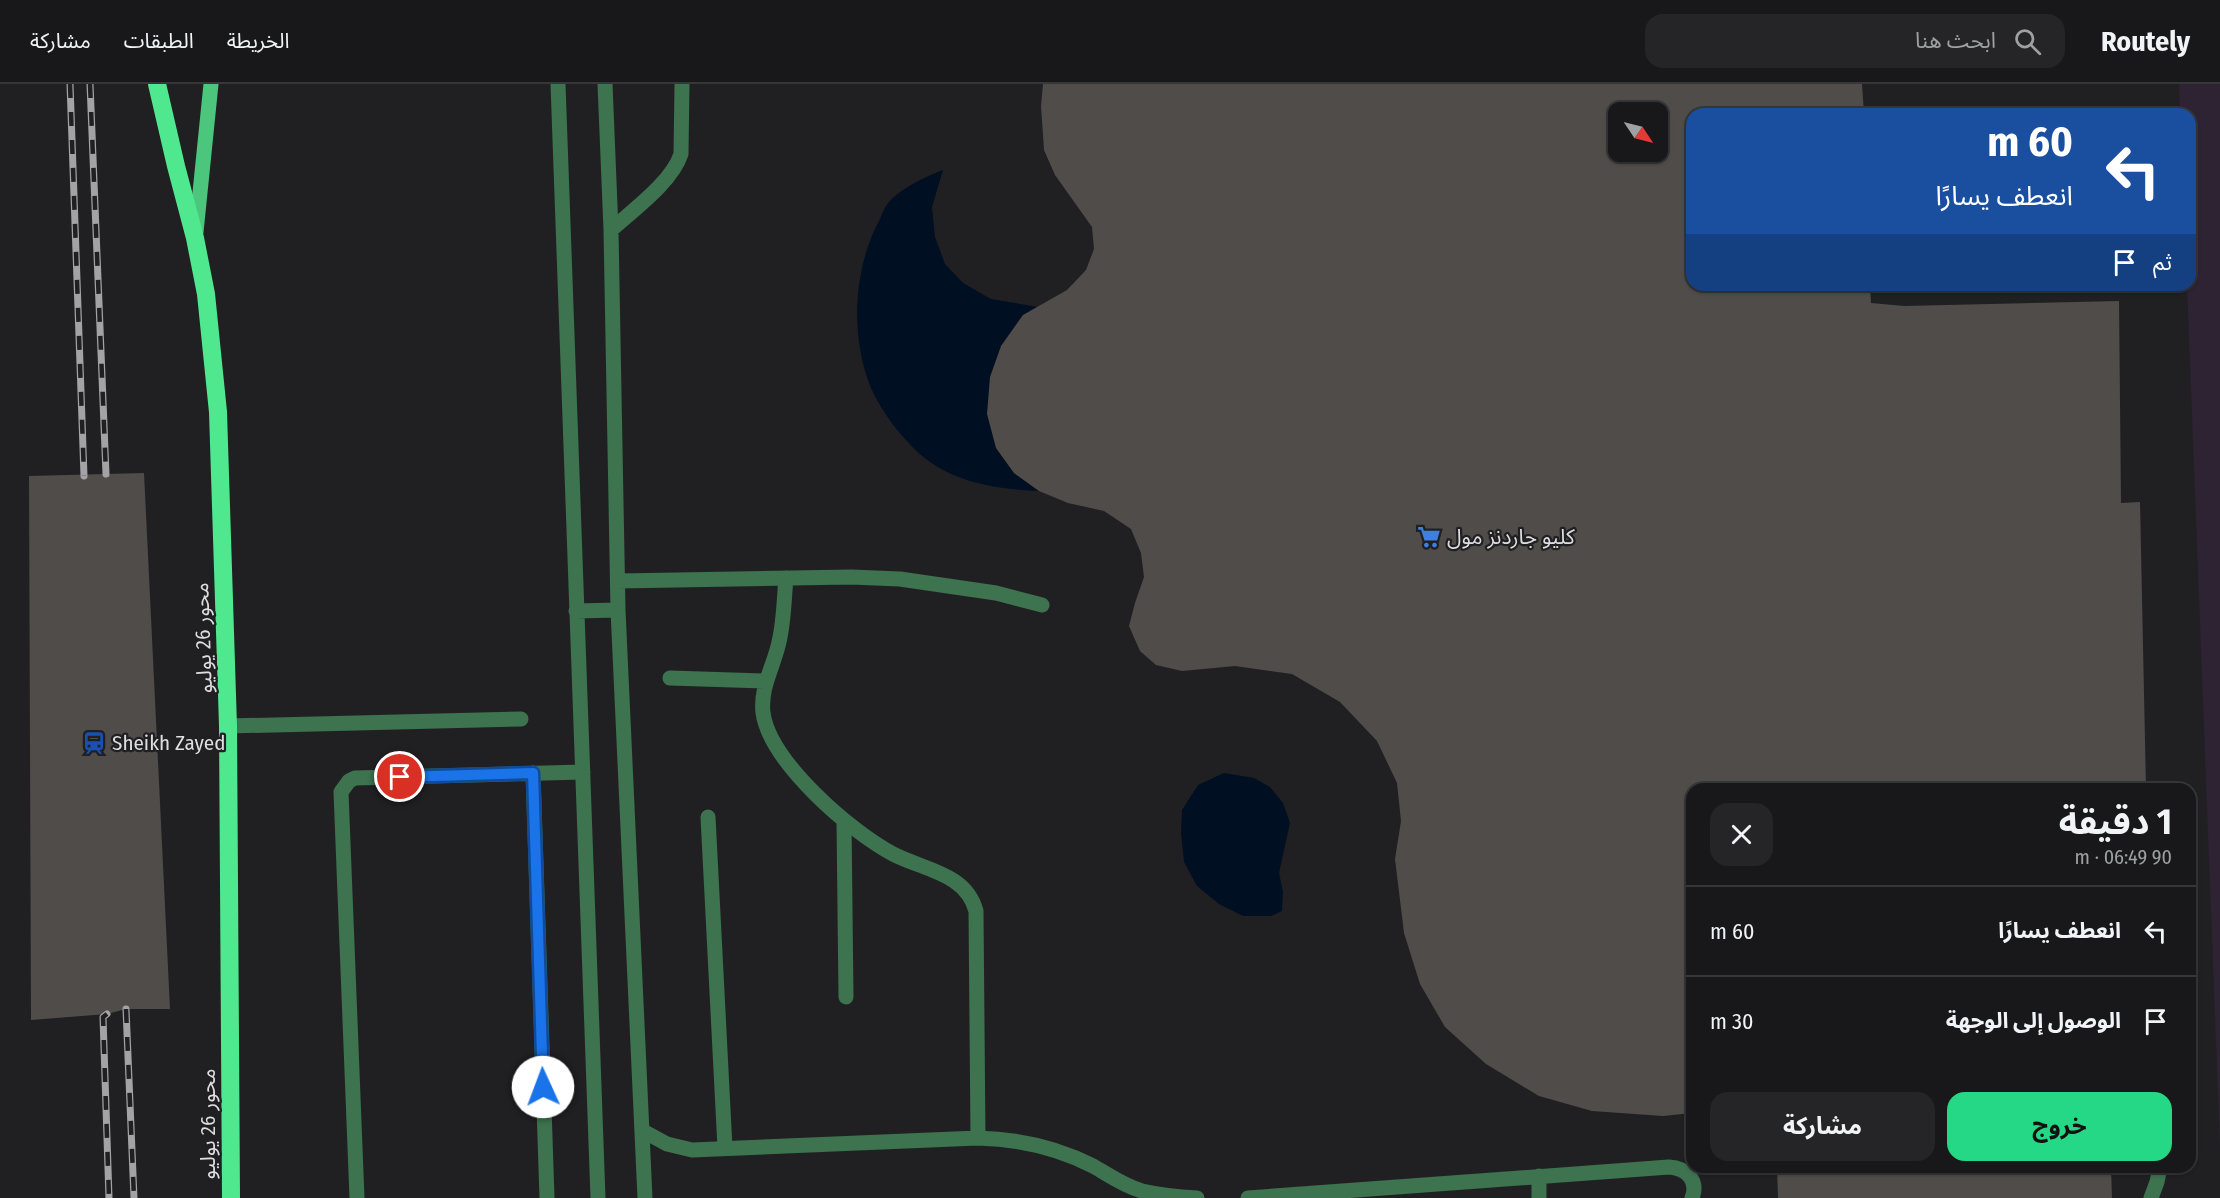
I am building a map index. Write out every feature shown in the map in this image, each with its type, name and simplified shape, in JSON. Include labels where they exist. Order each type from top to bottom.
[{"type":"highway","name":"محور 26 يوليو","points":[[157,84],[195,238],[206,294],[218,412],[228,726],[231,1198]]},
{"type":"main road","points":[[195,238],[211,84]]},
{"type":"street","points":[[558,84],[598,1198]]},
{"type":"street","points":[[605,84],[611,230],[618,610],[645,1198]]},
{"type":"street","points":[[611,230],[662,184],[678,163],[681,154],[682,84]]},
{"type":"street","points":[[618,581],[851,577],[900,579],[996,593],[1042,605]]},
{"type":"street","points":[[786,578],[781,635],[762,698],[767,728],[774,742],[819,799],[844,821],[892,854],[958,882],[973,900],[976,911],[978,1138]]},
{"type":"street","points":[[576,611],[618,610]]},
{"type":"street","points":[[670,678],[766,681]]},
{"type":"street","points":[[228,726],[521,719]]},
{"type":"street","points":[[357,1198],[341,792],[344,786],[355,778],[583,772]]},
{"type":"street","points":[[533,773],[547,1198]]},
{"type":"street","points":[[708,817],[725,1148]]},
{"type":"street","points":[[844,821],[846,997]]},
{"type":"street","points":[[643,1131],[660,1141],[692,1150],[978,1138],[1007,1139],[1037,1144],[1065,1154],[1122,1183],[1141,1190],[1197,1198]]},
{"type":"street","points":[[1248,1198],[1677,1167],[1686,1173]]},
{"type":"street","points":[[1686,1173],[1691,1176],[1694,1184],[1692,1198]]},
{"type":"street","points":[[2151,1198],[2159,1173]]},
{"type":"street","points":[[1539,1176],[1539,1198]]},
{"type":"shaded area","points":[[2179,84],[2220,84],[2220,1146],[2187,291],[2196,291],[2196,108],[2180,108]]},
{"type":"water","points":[[943,170],[932,207],[935,237],[945,264],[963,283],[991,299],[1038,307],[1023,315],[1001,346],[996,448],[1014,473],[1039,491],[980,484],[952,474],[926,459],[909,444],[886,414],[873,393],[863,363],[857,321],[858,300],[860,278],[871,237],[886,206],[893,198],[914,184]]},
{"type":"water","points":[[1224,773],[1254,778],[1270,787],[1283,803],[1290,823],[1279,873],[1283,892],[1282,911],[1271,916],[1243,916],[1219,904],[1197,886],[1184,862],[1181,833],[1182,810],[1198,785]]},
{"type":"building","points":[[1043,84],[1862,84],[1864,108],[1686,108],[1686,291],[1870,291],[1871,303],[1904,306],[2119,301],[2121,503],[2140,502],[2146,783],[1686,783],[1686,1114],[1663,1116],[1592,1111],[1539,1096],[1486,1064],[1445,1027],[1420,984],[1404,933],[1395,859],[1401,821],[1397,783],[1377,741],[1340,702],[1292,674],[1235,666],[1182,671],[1156,665],[1140,651],[1129,626],[1144,577],[1141,553],[1131,529],[1104,511],[1068,503],[1039,491],[1014,473],[996,448],[987,414],[990,377],[1001,346],[1023,315],[1067,290],[1086,270],[1094,249],[1092,227],[1055,175],[1044,150],[1041,106]]},
{"type":"building","name":"Sheikh Zayed","points":[[144,473],[170,1009],[126,1009],[107,1014],[31,1020],[29,476]]},
{"type":"building","points":[[1777,1173],[2111,1173],[2112,1198],[1778,1198]]},
{"type":"railway","points":[[70,84],[84,476]]},
{"type":"railway","points":[[90,84],[106,474]]},
{"type":"railway","points":[[126,1009],[134,1198]]},
{"type":"railway","points":[[107,1014],[103,1017],[109,1198]]},
{"type":"place","name":"كليو جاردنز مول","points":[[1429,537]]},
{"type":"place","name":"Sheikh Zayed","points":[[94,743]]},
{"type":"route","points":[[400,777],[533,773],[543,1087]]}]
